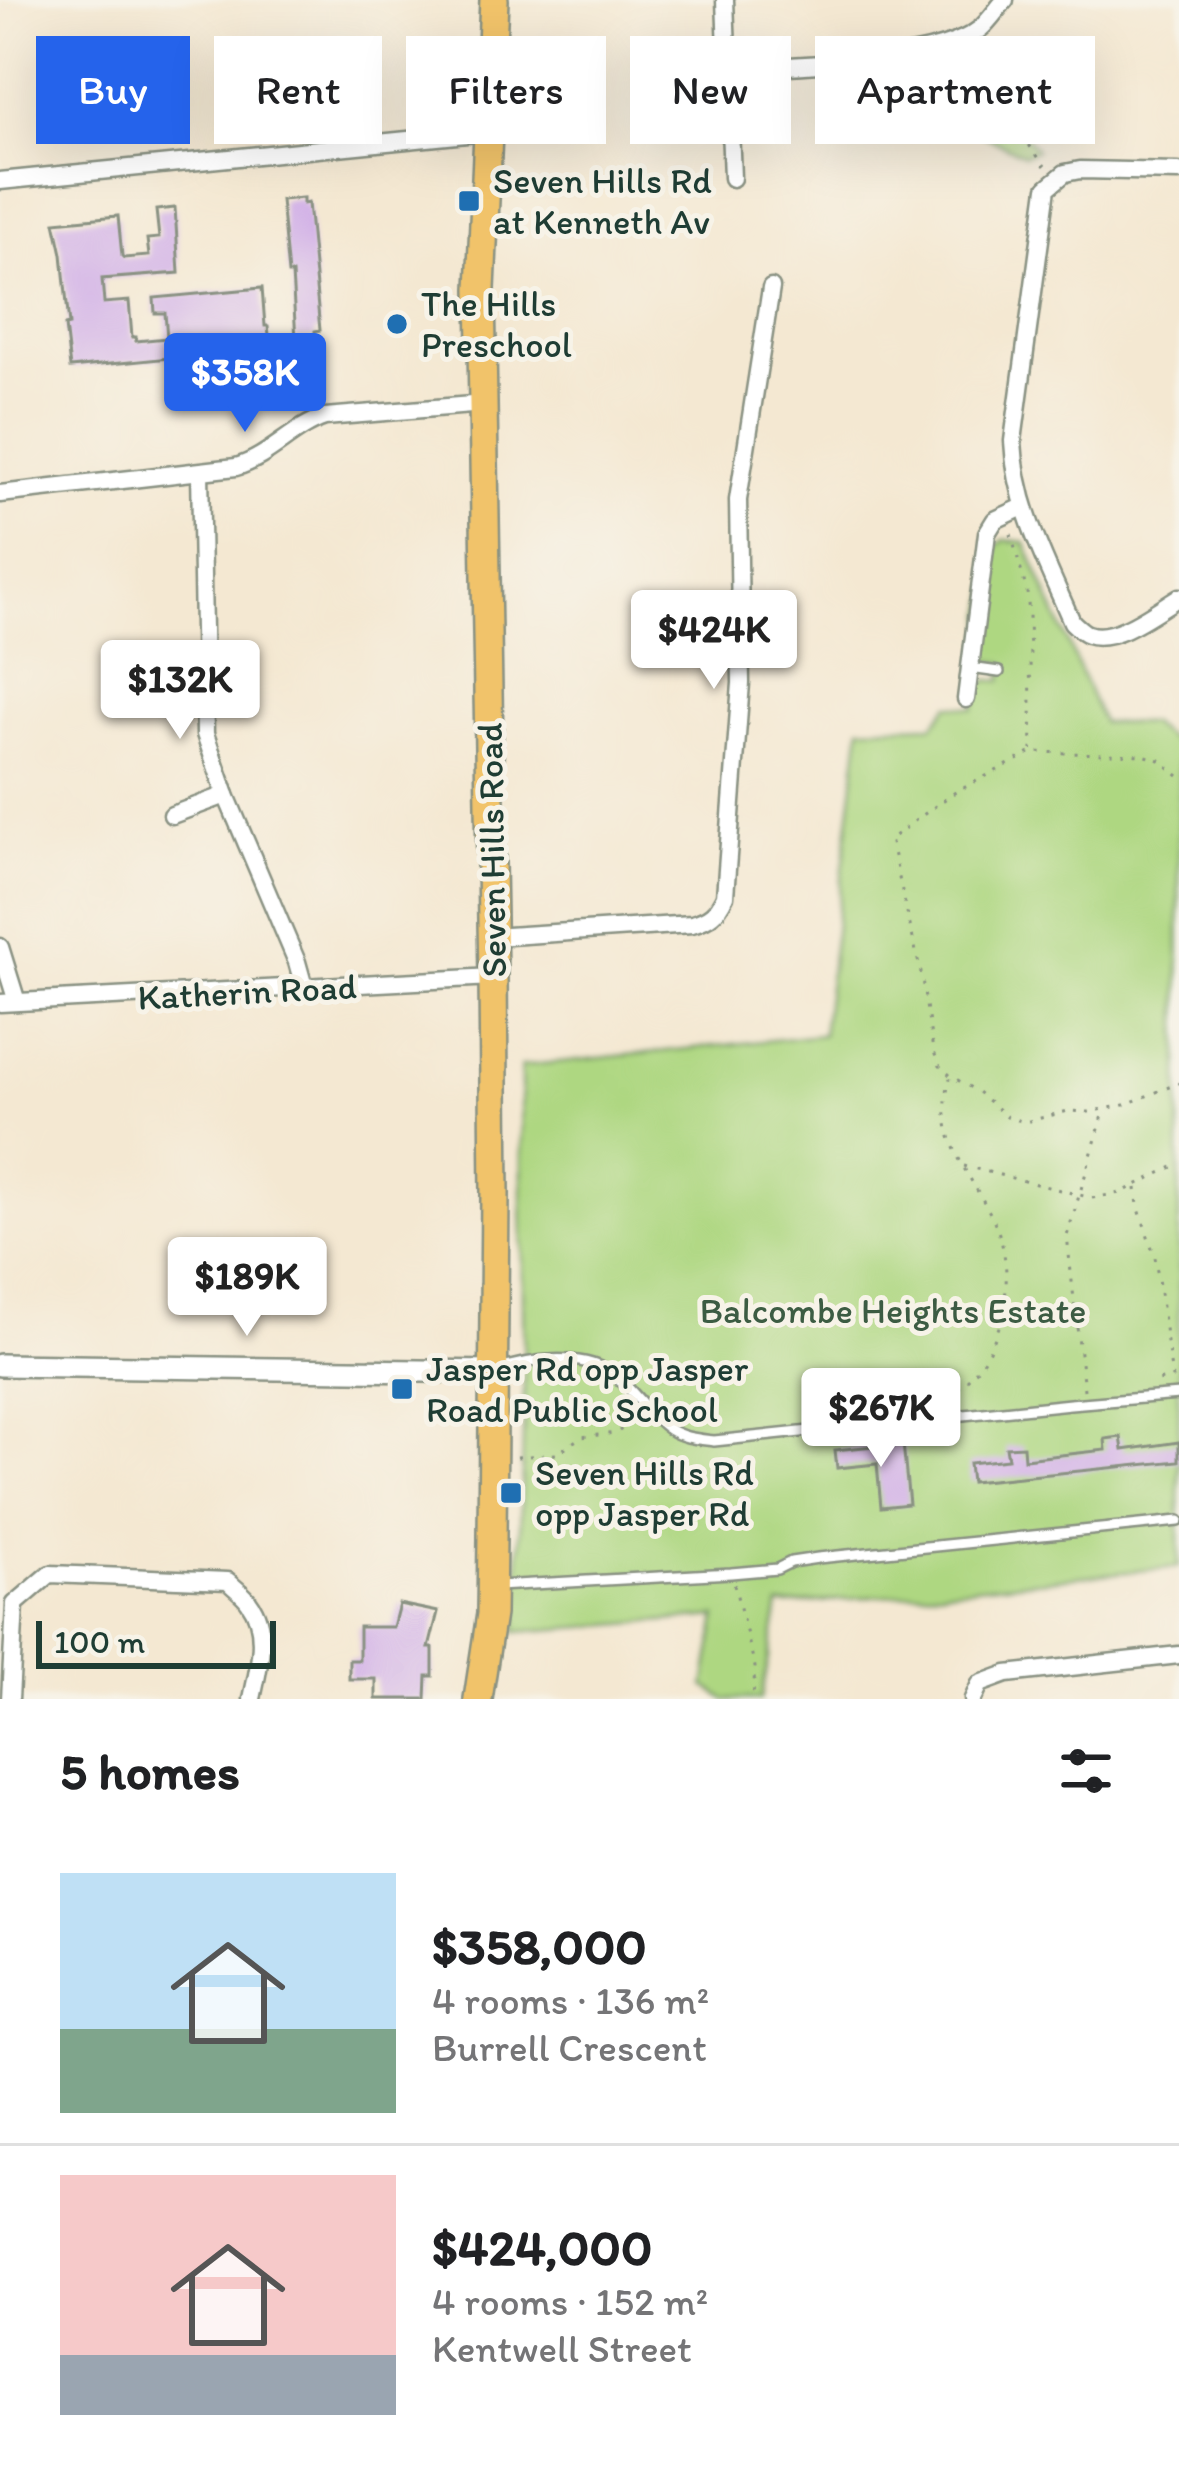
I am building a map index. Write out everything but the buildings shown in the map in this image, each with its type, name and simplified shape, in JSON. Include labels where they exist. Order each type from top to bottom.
[{"type":"main road","name":"Seven Hills Road","points":[[492,36],[494,0]]},
{"type":"main road","name":"Seven Hills Road","points":[[478,1699],[491,1586],[493,1372],[493,937],[481,289],[487,144]]},
{"type":"street","points":[[725,0],[727,36]]},
{"type":"street","points":[[966,36],[979,29],[1005,0]]},
{"type":"street","points":[[0,181],[406,140]]},
{"type":"street","points":[[731,144],[732,178]]},
{"type":"street","points":[[1179,172],[1080,170],[1065,173],[1047,188],[1013,441],[1014,511],[1072,622],[1086,634],[1118,633],[1179,597]]},
{"type":"street","points":[[493,937],[692,924],[708,920],[725,896],[741,682],[737,500],[771,288]]},
{"type":"street","points":[[0,494],[245,465],[325,417],[484,404]]},
{"type":"street","points":[[200,472],[208,744],[304,986]]},
{"type":"street","points":[[966,699],[984,544],[995,520],[1014,511]]},
{"type":"street","points":[[172,815],[226,795]]},
{"type":"street","points":[[0,947],[8,1002]]},
{"type":"street","name":"Katherin Road","points":[[8,1002],[493,977]]},
{"type":"street","points":[[0,1365],[493,1372]]},
{"type":"street","points":[[10,1699],[15,1604],[50,1574],[227,1581],[250,1603],[259,1624],[260,1660],[252,1699]]},
{"type":"street","points":[[973,1699],[980,1684],[1007,1673],[1179,1655]]},
{"type":"lane","points":[[970,668],[1000,672]]},
{"type":"lane","points":[[493,1372],[526,1362],[584,1363],[607,1370],[670,1430],[714,1441],[1179,1395]]},
{"type":"lane","points":[[491,1586],[776,1569],[818,1558],[1179,1521]]},
{"type":"path","points":[[1028,144],[1054,179]]},
{"type":"path","points":[[1014,511],[1027,592],[1031,752]]},
{"type":"path","points":[[1179,776],[1160,760],[1143,755],[1031,752],[952,794],[890,839],[921,973],[933,1050],[951,1076],[1006,1117],[1025,1122],[1067,1111],[1124,1106],[1179,1083]]},
{"type":"path","points":[[925,1419],[980,1365],[1005,1301],[1003,1249],[994,1220],[952,1147],[947,1128],[945,1104],[951,1076]]},
{"type":"path","points":[[1085,1402],[1067,1236],[1104,1110]]},
{"type":"path","points":[[963,1166],[1092,1198],[1109,1196],[1179,1164]]},
{"type":"path","points":[[1136,1184],[1138,1206],[1155,1257],[1172,1378],[1159,1381]]},
{"type":"path","points":[[515,1457],[556,1454],[586,1435],[616,1433],[650,1411]]},
{"type":"path","points":[[731,1573],[755,1667],[753,1699]]},
{"type":"green space","points":[[1002,144],[1032,144],[1036,150],[1024,155]]},
{"type":"green space","name":"Balcombe Heights Estate","points":[[1004,540],[1025,542],[1102,723],[1148,723],[1179,746],[1179,1567],[779,1606],[761,1699],[725,1699],[705,1686],[717,1617],[517,1632],[524,1407],[521,1066],[822,1035],[861,727],[933,725],[949,705],[974,708],[977,688],[988,680],[1002,681],[1004,663],[990,661],[981,650],[993,549]]},
{"type":"place","name":"Seven Hills Rd at Kenneth Av","points":[[469,201]]},
{"type":"place","name":"The Hills Preschool","points":[[397,324]]},
{"type":"place","name":"Jasper Rd opp Jasper Road Public School","points":[[402,1389]]},
{"type":"place","name":"Seven Hills Rd opp Jasper Rd","points":[[511,1493]]}]
